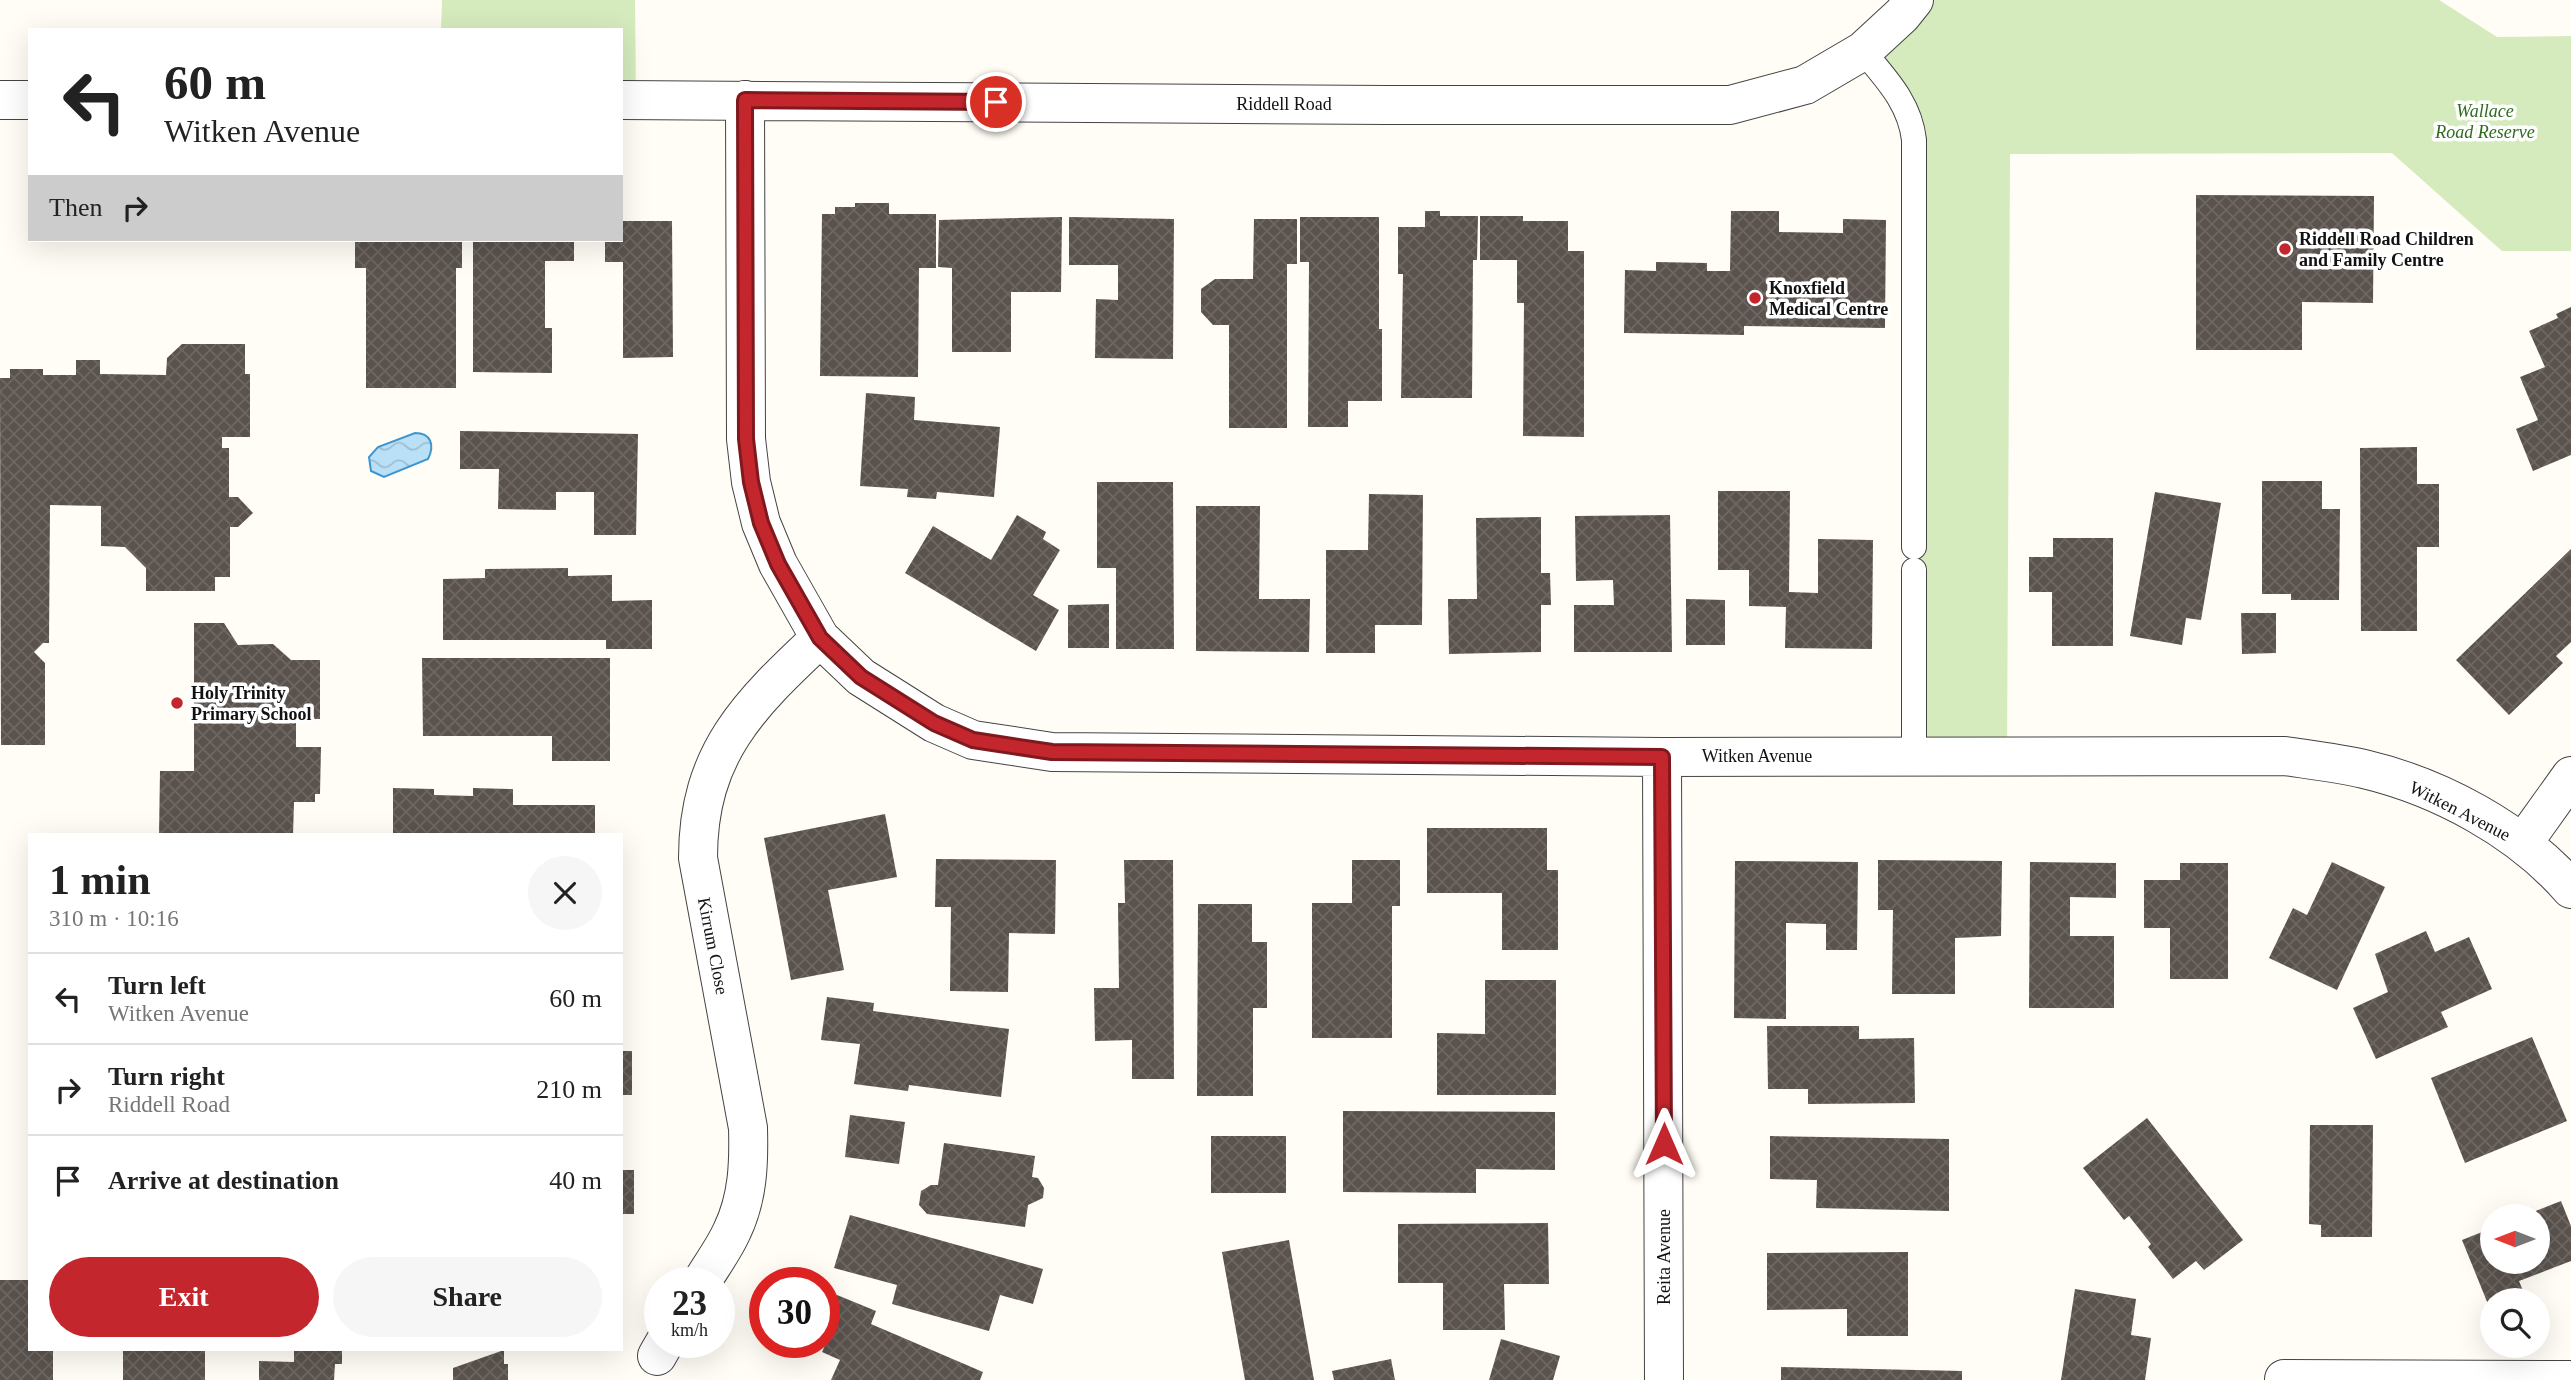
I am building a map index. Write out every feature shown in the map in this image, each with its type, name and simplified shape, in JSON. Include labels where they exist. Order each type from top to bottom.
[{"type":"street","name":"Riddell Road","points":[[623,100],[1387,105],[1730,104],[1805,85],[1863,51],[1914,0]]},
{"type":"street","points":[[0,100],[28,100]]},
{"type":"street","name":"Witken Avenue","points":[[745,100],[746,439],[751,482],[761,523],[778,564],[820,638],[861,677],[924,718],[973,740],[1052,752],[1662,757],[2285,756],[2333,762],[2410,783],[2452,802],[2522,843],[2571,889]]},
{"type":"street","name":"Kirrum Close","points":[[710,1267],[732,1230],[744,1197],[749,1162],[748,1128],[698,858],[698,829],[714,768],[744,715],[764,691],[820,638]]},
{"type":"street","name":"Reita Avenue","points":[[1662,757],[1664,1380]]},
{"type":"street","points":[[2522,843],[2571,776]]},
{"type":"street","points":[[2284,1379],[2571,1380]]},
{"type":"lane","points":[[1863,51],[1896,91],[1907,109],[1914,140],[1914,756]]},
{"type":"green space","points":[[442,0],[635,0],[636,100],[623,100],[623,28],[441,28]]},
{"type":"green space","name":"Wallace Road Reserve","points":[[1914,0],[2439,0],[2497,37],[2571,36],[2571,251],[2502,251],[2392,153],[2010,154],[2007,755],[1914,756],[1914,140],[1863,51]]},
{"type":"water","points":[[415,433],[425,435],[430,441],[428,459],[384,477],[371,471],[369,457],[378,447]]},
{"type":"building","name":"Riddell Road Children and Family Centre","points":[[2196,195],[2374,196],[2373,303],[2302,302],[2302,350],[2196,350]]},
{"type":"building","points":[[855,203],[889,203],[889,214],[936,214],[936,268],[919,268],[918,377],[820,376],[822,214],[835,214],[835,207],[855,207]]},
{"type":"building","points":[[1425,211],[1440,211],[1440,216],[1478,216],[1477,260],[1473,260],[1472,398],[1401,398],[1403,274],[1398,274],[1398,227],[1425,227]]},
{"type":"building","name":"Knoxfield Medical Centre","points":[[1731,211],[1779,211],[1779,232],[1843,233],[1843,219],[1886,220],[1885,328],[1744,326],[1744,335],[1624,333],[1625,270],[1656,271],[1656,262],[1707,263],[1707,271],[1730,271]]},
{"type":"building","points":[[1480,216],[1523,216],[1523,221],[1568,221],[1568,251],[1584,251],[1584,437],[1523,436],[1524,303],[1517,303],[1517,260],[1480,260]]},
{"type":"building","points":[[1062,217],[1061,292],[1011,292],[1011,352],[952,352],[952,268],[938,267],[939,220]]},
{"type":"building","points":[[1069,217],[1174,219],[1173,359],[1095,358],[1096,299],[1118,300],[1118,265],[1069,265]]},
{"type":"building","points":[[1300,217],[1379,217],[1382,401],[1348,401],[1348,427],[1308,427],[1309,262],[1300,262]]},
{"type":"building","points":[[1254,219],[1297,219],[1297,264],[1287,264],[1287,428],[1229,428],[1229,325],[1213,325],[1201,312],[1201,289],[1215,279],[1253,279]]},
{"type":"building","points":[[623,221],[672,221],[673,357],[623,358],[623,262],[605,262],[605,242],[623,242]]},
{"type":"building","points":[[355,242],[462,242],[462,268],[456,268],[456,388],[366,388],[366,268],[355,268]]},
{"type":"building","points":[[473,242],[574,242],[574,261],[545,261],[545,328],[552,328],[552,373],[473,372]]},
{"type":"building","points":[[2571,307],[2571,455],[2533,471],[2516,429],[2538,420],[2520,377],[2545,367],[2529,331],[2558,318],[2556,314]]},
{"type":"building","points":[[182,344],[245,344],[245,374],[250,374],[250,437],[222,437],[222,448],[229,448],[229,497],[238,497],[253,513],[238,527],[230,527],[230,577],[215,577],[215,591],[146,591],[146,568],[125,547],[101,546],[101,506],[50,505],[49,643],[43,643],[34,652],[45,663],[45,745],[1,745],[0,378],[10,378],[10,369],[43,369],[43,375],[76,375],[76,360],[100,360],[100,374],[166,375],[167,358]]},
{"type":"building","points":[[866,393],[915,397],[914,420],[1000,427],[994,497],[937,492],[936,499],[907,497],[908,489],[860,486]]},
{"type":"building","points":[[460,431],[638,434],[636,535],[594,535],[594,492],[556,492],[556,510],[498,509],[499,469],[460,469]]},
{"type":"building","points":[[2417,447],[2417,484],[2439,484],[2439,547],[2417,547],[2417,631],[2361,631],[2360,448]]},
{"type":"building","points":[[2262,481],[2322,481],[2322,509],[2340,509],[2339,600],[2291,600],[2291,594],[2262,594]]},
{"type":"building","points":[[1097,482],[1173,482],[1174,649],[1116,649],[1116,568],[1097,568]]},
{"type":"building","points":[[1718,491],[1790,491],[1789,592],[1818,593],[1818,539],[1873,540],[1872,649],[1785,648],[1786,607],[1749,606],[1749,570],[1718,570]]},
{"type":"building","points":[[2155,492],[2221,503],[2201,620],[2186,618],[2182,645],[2130,636]]},
{"type":"building","points":[[1369,494],[1423,495],[1422,625],[1375,625],[1375,653],[1326,653],[1326,550],[1368,550]]},
{"type":"building","points":[[1196,506],[1260,506],[1259,599],[1310,599],[1309,652],[1196,651]]},
{"type":"building","points":[[1017,515],[1046,532],[1043,539],[1060,550],[1033,595],[1059,610],[1036,651],[905,573],[933,526],[991,560]]},
{"type":"building","points":[[1670,515],[1672,652],[1574,652],[1574,605],[1614,605],[1613,580],[1576,581],[1575,516]]},
{"type":"building","points":[[1541,517],[1541,573],[1550,573],[1551,605],[1541,605],[1541,652],[1449,654],[1448,599],[1477,599],[1476,518]]},
{"type":"building","points":[[2053,538],[2113,538],[2113,646],[2052,646],[2052,592],[2029,592],[2029,557],[2053,557]]},
{"type":"building","points":[[2571,549],[2571,642],[2556,656],[2563,663],[2509,715],[2456,660]]},
{"type":"building","points":[[568,568],[568,576],[612,575],[612,601],[652,600],[652,649],[606,649],[606,640],[443,640],[443,579],[485,578],[485,569]]},
{"type":"building","points":[[1686,599],[1725,600],[1725,645],[1686,645]]},
{"type":"building","points":[[1109,604],[1109,648],[1068,648],[1068,605]]},
{"type":"building","points":[[2241,613],[2276,613],[2276,653],[2242,654]]},
{"type":"building","points":[[194,623],[224,623],[238,645],[273,644],[291,660],[320,660],[320,719],[296,719],[296,747],[321,747],[320,794],[315,794],[315,802],[294,802],[293,833],[159,833],[160,771],[194,771]]},
{"type":"building","points":[[422,658],[610,658],[610,761],[552,761],[552,736],[423,736]]},
{"type":"building","points":[[393,788],[434,789],[434,795],[473,796],[473,788],[513,789],[513,805],[595,805],[595,833],[393,833]]},
{"type":"building","points":[[885,814],[897,877],[828,890],[844,970],[791,980],[764,838]]},
{"type":"building","points":[[1427,828],[1547,828],[1547,870],[1558,870],[1558,950],[1502,950],[1502,893],[1427,893]]},
{"type":"building","points":[[936,859],[1056,860],[1055,934],[1009,933],[1008,992],[950,991],[951,907],[935,907]]},
{"type":"building","points":[[1124,860],[1173,860],[1174,1079],[1132,1079],[1132,1040],[1095,1041],[1094,988],[1119,988],[1118,903],[1125,903]]},
{"type":"building","points":[[1352,860],[1400,860],[1400,906],[1392,906],[1392,1038],[1312,1038],[1312,903],[1352,903]]},
{"type":"building","points":[[1878,860],[2002,861],[2001,936],[1955,938],[1955,994],[1892,994],[1893,910],[1878,910]]},
{"type":"building","points":[[1735,861],[1858,862],[1857,950],[1826,950],[1826,924],[1786,923],[1786,1019],[1734,1018]]},
{"type":"building","points":[[2030,862],[2116,863],[2116,898],[2070,897],[2070,936],[2114,936],[2114,1008],[2029,1008]]},
{"type":"building","points":[[2332,862],[2385,887],[2337,990],[2269,958],[2293,908],[2307,915]]},
{"type":"building","points":[[2180,863],[2228,863],[2228,979],[2170,979],[2170,928],[2144,928],[2144,880],[2180,880]]},
{"type":"building","points":[[1198,904],[1252,904],[1252,942],[1267,942],[1267,1008],[1253,1008],[1253,1096],[1197,1096]]},
{"type":"building","points":[[2426,931],[2435,952],[2469,937],[2492,989],[2441,1012],[2448,1027],[2376,1059],[2353,1008],[2388,992],[2375,954]]},
{"type":"building","points":[[1485,980],[1556,980],[1556,1095],[1437,1095],[1437,1033],[1485,1034]]},
{"type":"building","points":[[827,997],[874,1003],[873,1011],[1009,1029],[1001,1097],[909,1085],[908,1091],[854,1084],[860,1044],[821,1040]]},
{"type":"building","points":[[1767,1026],[1859,1026],[1859,1039],[1914,1038],[1915,1103],[1808,1104],[1808,1089],[1768,1089]]},
{"type":"building","points":[[2532,1037],[2567,1121],[2465,1163],[2431,1078]]},
{"type":"building","points":[[623,1051],[632,1051],[632,1095],[623,1095]]},
{"type":"building","points":[[1343,1111],[1555,1112],[1555,1170],[1476,1169],[1476,1193],[1343,1192]]},
{"type":"building","points":[[850,1115],[905,1122],[899,1164],[845,1157]]},
{"type":"building","points":[[2147,1118],[2243,1240],[2204,1270],[2196,1261],[2173,1279],[2148,1247],[2151,1244],[2129,1216],[2124,1220],[2083,1168]]},
{"type":"building","points":[[2310,1125],[2373,1125],[2372,1237],[2321,1237],[2321,1225],[2309,1224]]},
{"type":"building","points":[[1211,1136],[1286,1136],[1286,1193],[1211,1193]]},
{"type":"building","points":[[1770,1136],[1949,1139],[1949,1211],[1816,1208],[1817,1180],[1770,1179]]},
{"type":"building","points":[[944,1143],[1035,1156],[1032,1177],[1038,1178],[1044,1188],[1043,1198],[1028,1205],[1025,1227],[927,1214],[919,1205],[921,1191],[931,1185],[938,1185]]},
{"type":"building","points":[[623,1170],[634,1170],[634,1214],[623,1214]]},
{"type":"building","points":[[2561,1201],[2571,1226],[2571,1261],[2550,1269],[2550,1205]]},
{"type":"building","points":[[850,1215],[1043,1269],[1033,1304],[1000,1295],[989,1331],[892,1304],[897,1285],[834,1267]]},
{"type":"building","points":[[1548,1223],[1549,1284],[1504,1284],[1505,1330],[1443,1330],[1443,1283],[1398,1283],[1398,1224]]},
{"type":"building","points":[[2480,1233],[2480,1274],[2537,1274],[2519,1281],[2522,1288],[2481,1288],[2462,1240]]},
{"type":"building","points":[[1289,1240],[1314,1380],[1245,1380],[1222,1252]]},
{"type":"building","points":[[1908,1252],[1908,1336],[1847,1336],[1847,1309],[1767,1310],[1767,1253]]},
{"type":"building","points":[[0,1280],[28,1280],[28,1351],[53,1351],[53,1380],[0,1380]]},
{"type":"building","points":[[2075,1289],[2136,1299],[2131,1335],[2151,1338],[2145,1380],[2061,1380]]},
{"type":"building","points":[[840,1296],[876,1311],[871,1324],[983,1372],[980,1380],[831,1380],[840,1360],[836,1358],[840,1358]]},
{"type":"building","points":[[1501,1339],[1560,1356],[1553,1380],[1489,1380]]},
{"type":"building","points":[[123,1351],[205,1351],[205,1380],[123,1380]]},
{"type":"building","points":[[294,1351],[342,1351],[342,1364],[335,1364],[334,1380],[259,1380],[259,1361],[294,1362]]},
{"type":"building","points":[[504,1351],[504,1364],[508,1364],[508,1380],[453,1380],[453,1368]]},
{"type":"building","points":[[1391,1359],[1395,1380],[1334,1380],[1332,1371]]},
{"type":"building","points":[[1781,1367],[1962,1371],[1962,1380],[1781,1380]]},
{"type":"place","name":"Riddell Road Children and Family Centre","points":[[2285,249]]},
{"type":"place","name":"Knoxfield Medical Centre","points":[[1755,298]]},
{"type":"place","name":"Holy Trinity Primary School","points":[[177,703]]},
{"type":"route","points":[[996,102],[745,100],[746,439],[751,482],[761,523],[778,564],[820,638],[861,677],[919,715],[973,740],[1012,747],[1052,752],[1662,757],[1664,1144]]}]
